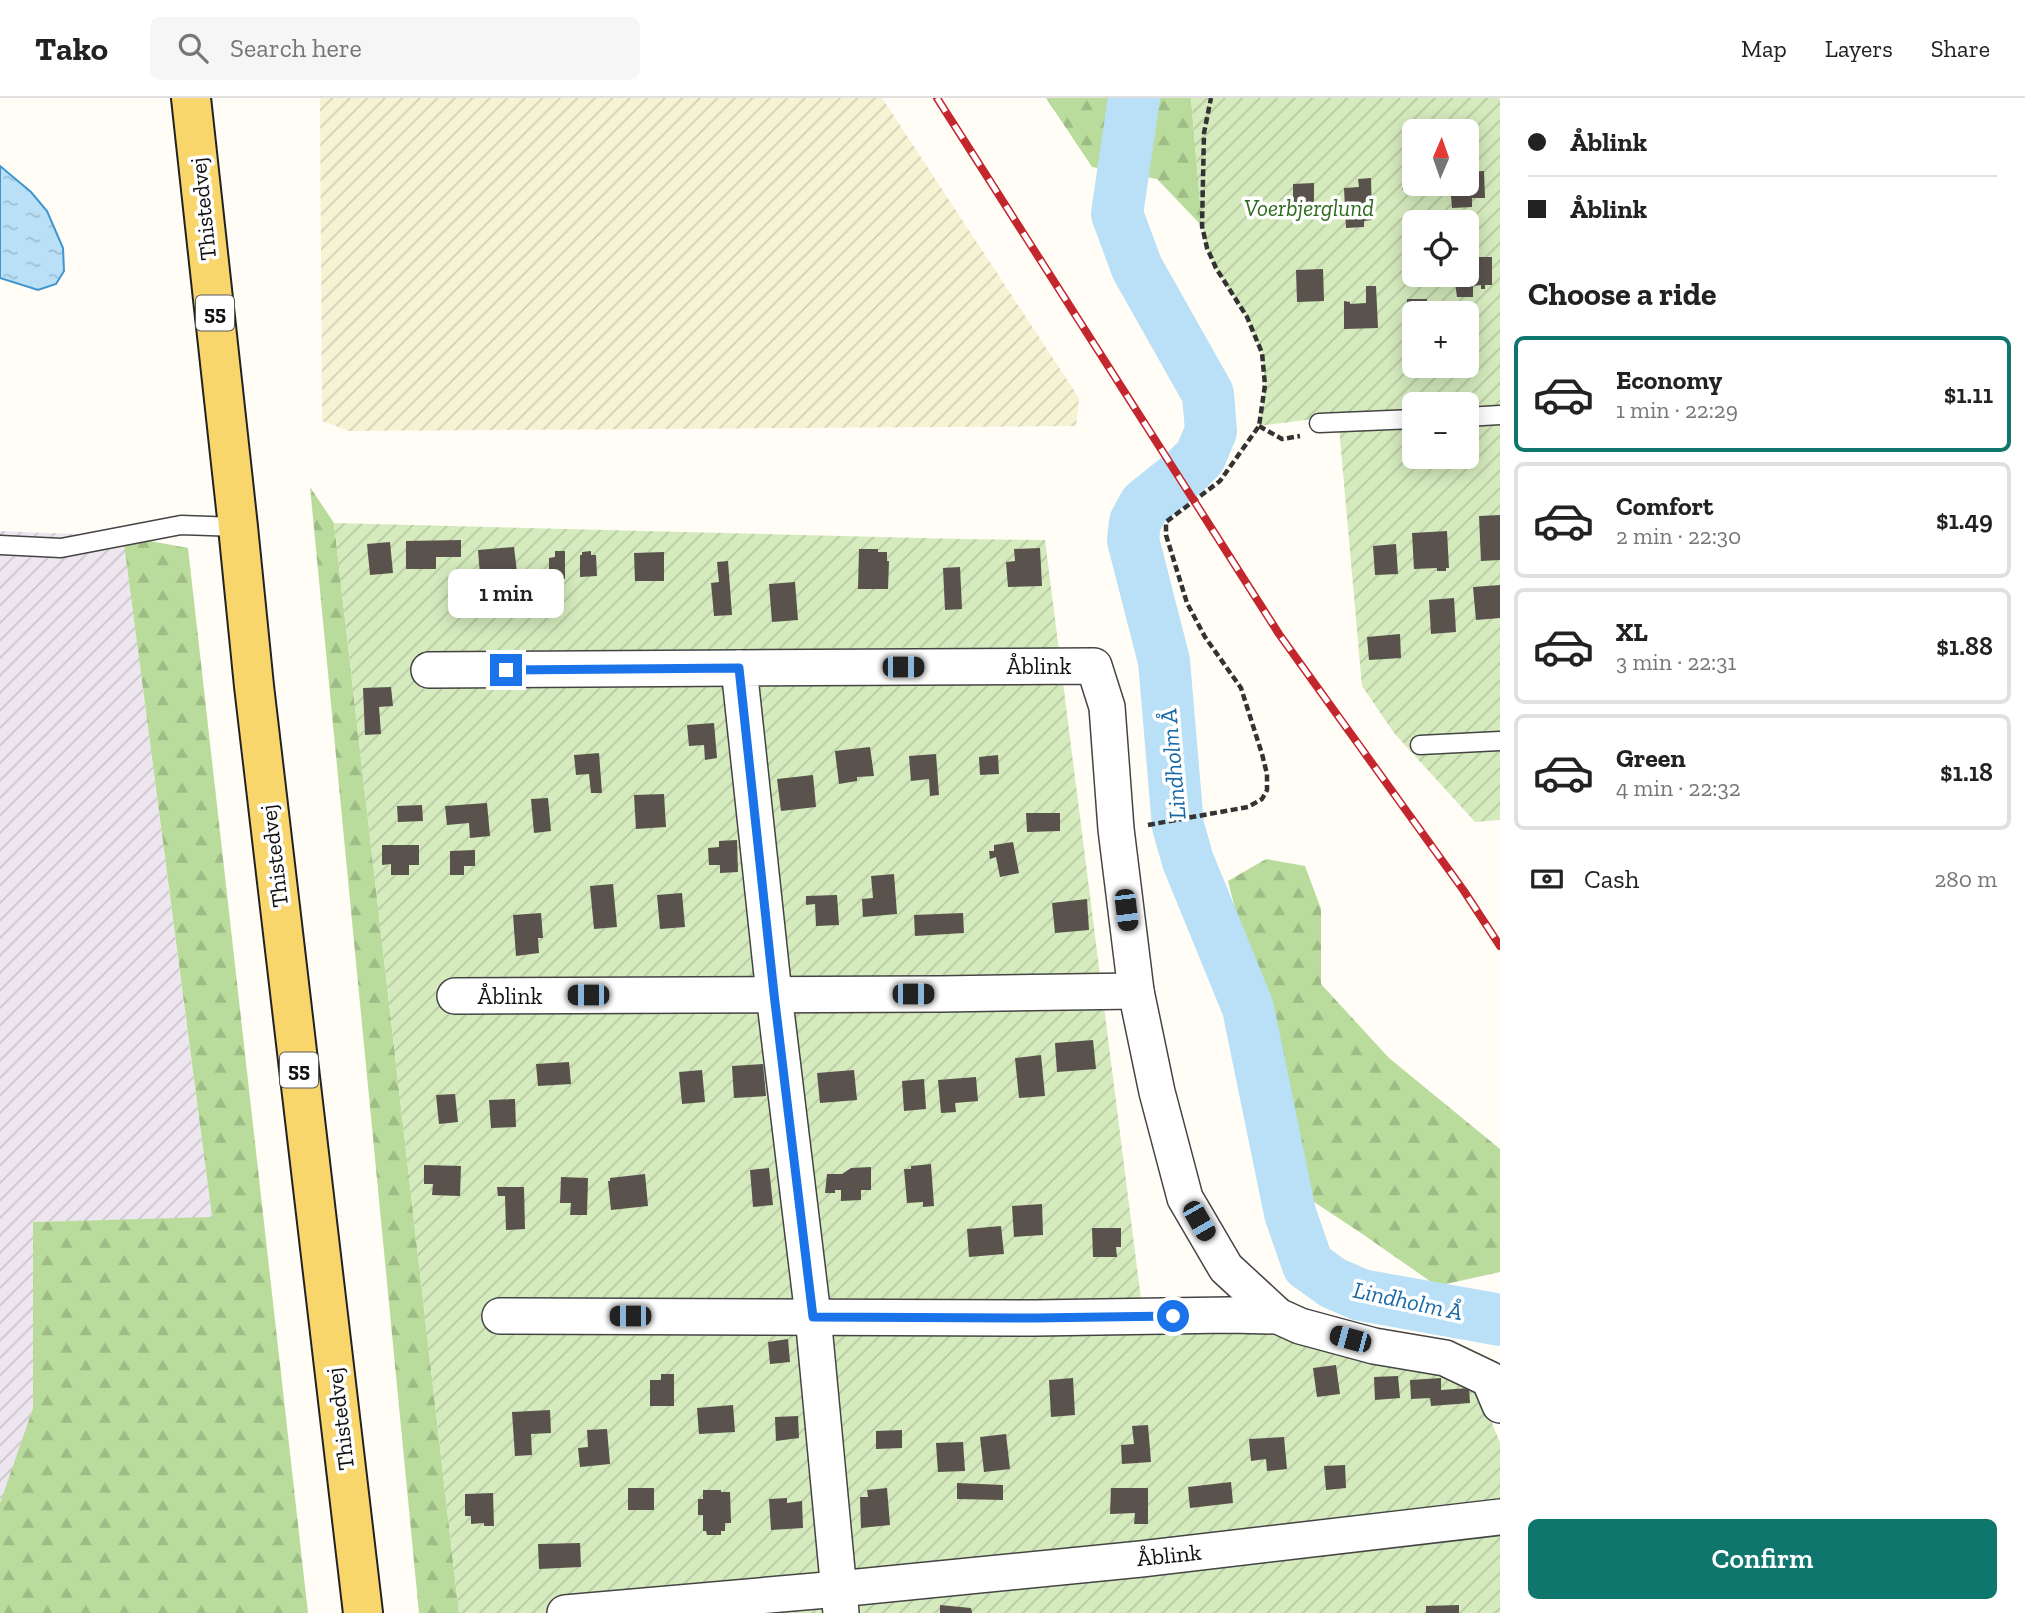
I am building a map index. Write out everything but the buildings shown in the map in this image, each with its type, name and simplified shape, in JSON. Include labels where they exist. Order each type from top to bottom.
[{"type":"main road","name":"Thistedvej","points":[[191,98],[239,527],[255,699],[363,1613]]},
{"type":"street","name":"Åblink","points":[[429,670],[1094,666],[1107,707],[1116,829],[1136,991],[1157,1092],[1185,1198],[1226,1268],[1278,1316],[1300,1326],[1374,1346],[1446,1358],[1489,1379],[1500,1405]]},
{"type":"street","points":[[739,668],[774,994],[813,1317],[839,1601]]},
{"type":"street","name":"Åblink","points":[[455,996],[1136,991]]},
{"type":"street","name":"Åblink","points":[[500,1316],[1278,1316]]},
{"type":"street","name":"Åblink","points":[[565,1613],[839,1601],[1141,1559],[1500,1517]]},
{"type":"lane","points":[[1479,416],[1500,415]]},
{"type":"lane","points":[[1319,423],[1402,420]]},
{"type":"lane","points":[[0,545],[61,548],[181,526],[239,527]]},
{"type":"lane","points":[[1420,745],[1500,741]]},
{"type":"path","points":[[1142,826],[1248,807],[1262,799],[1267,790],[1267,774],[1241,688],[1205,637],[1187,603],[1166,535],[1167,522],[1220,481],[1259,426],[1265,385],[1262,353],[1247,317],[1216,268],[1207,248],[1202,226],[1204,133],[1211,98]]},
{"type":"path","points":[[1259,426],[1282,439],[1301,436],[1319,423]]},
{"type":"shaded area","points":[[320,98],[882,98],[1079,398],[1076,426],[349,431],[322,421]]},
{"type":"shaded area","points":[[0,531],[123,536],[212,1218],[33,1222],[33,1409],[0,1503]]},
{"type":"green space","points":[[1046,98],[1191,98],[1202,226],[1157,179],[1092,167]]},
{"type":"green space","name":"Voerbjerglund","points":[[1191,98],[1500,98],[1500,820],[1475,822],[1394,733],[1362,686],[1338,416],[1259,426],[1265,385],[1262,353],[1247,317],[1216,268],[1207,248],[1202,226]]},
{"type":"green space","points":[[310,487],[334,523],[459,1613],[419,1613]]},
{"type":"green space","points":[[334,523],[1045,540],[1144,1323],[1217,1324],[1473,1375],[1500,1443],[1500,1613],[459,1613]]},
{"type":"green space","points":[[123,536],[188,548],[308,1613],[0,1613],[0,1503],[33,1408],[33,1222],[212,1217]]},
{"type":"green space","points":[[1266,859],[1305,866],[1321,909],[1321,984],[1389,1058],[1500,1149],[1500,1272],[1437,1286],[1308,1198],[1228,881]]},
{"type":"water","points":[[0,166],[31,192],[47,211],[63,248],[64,271],[56,284],[38,290],[0,278]]},
{"type":"waterway","name":"Lindholm Å","points":[[1134,98],[1117,214],[1137,268],[1208,394],[1211,431],[1200,457],[1145,504],[1135,522],[1133,540],[1164,661],[1178,826],[1188,861],[1248,1008],[1290,1213],[1308,1265],[1333,1283],[1361,1295],[1500,1320]]},
{"type":"railway","points":[[937,98],[1279,634],[1464,891],[1500,946]]},
{"type":"route","points":[[506,670],[739,668],[774,994],[813,1317],[1173,1316]]}]
